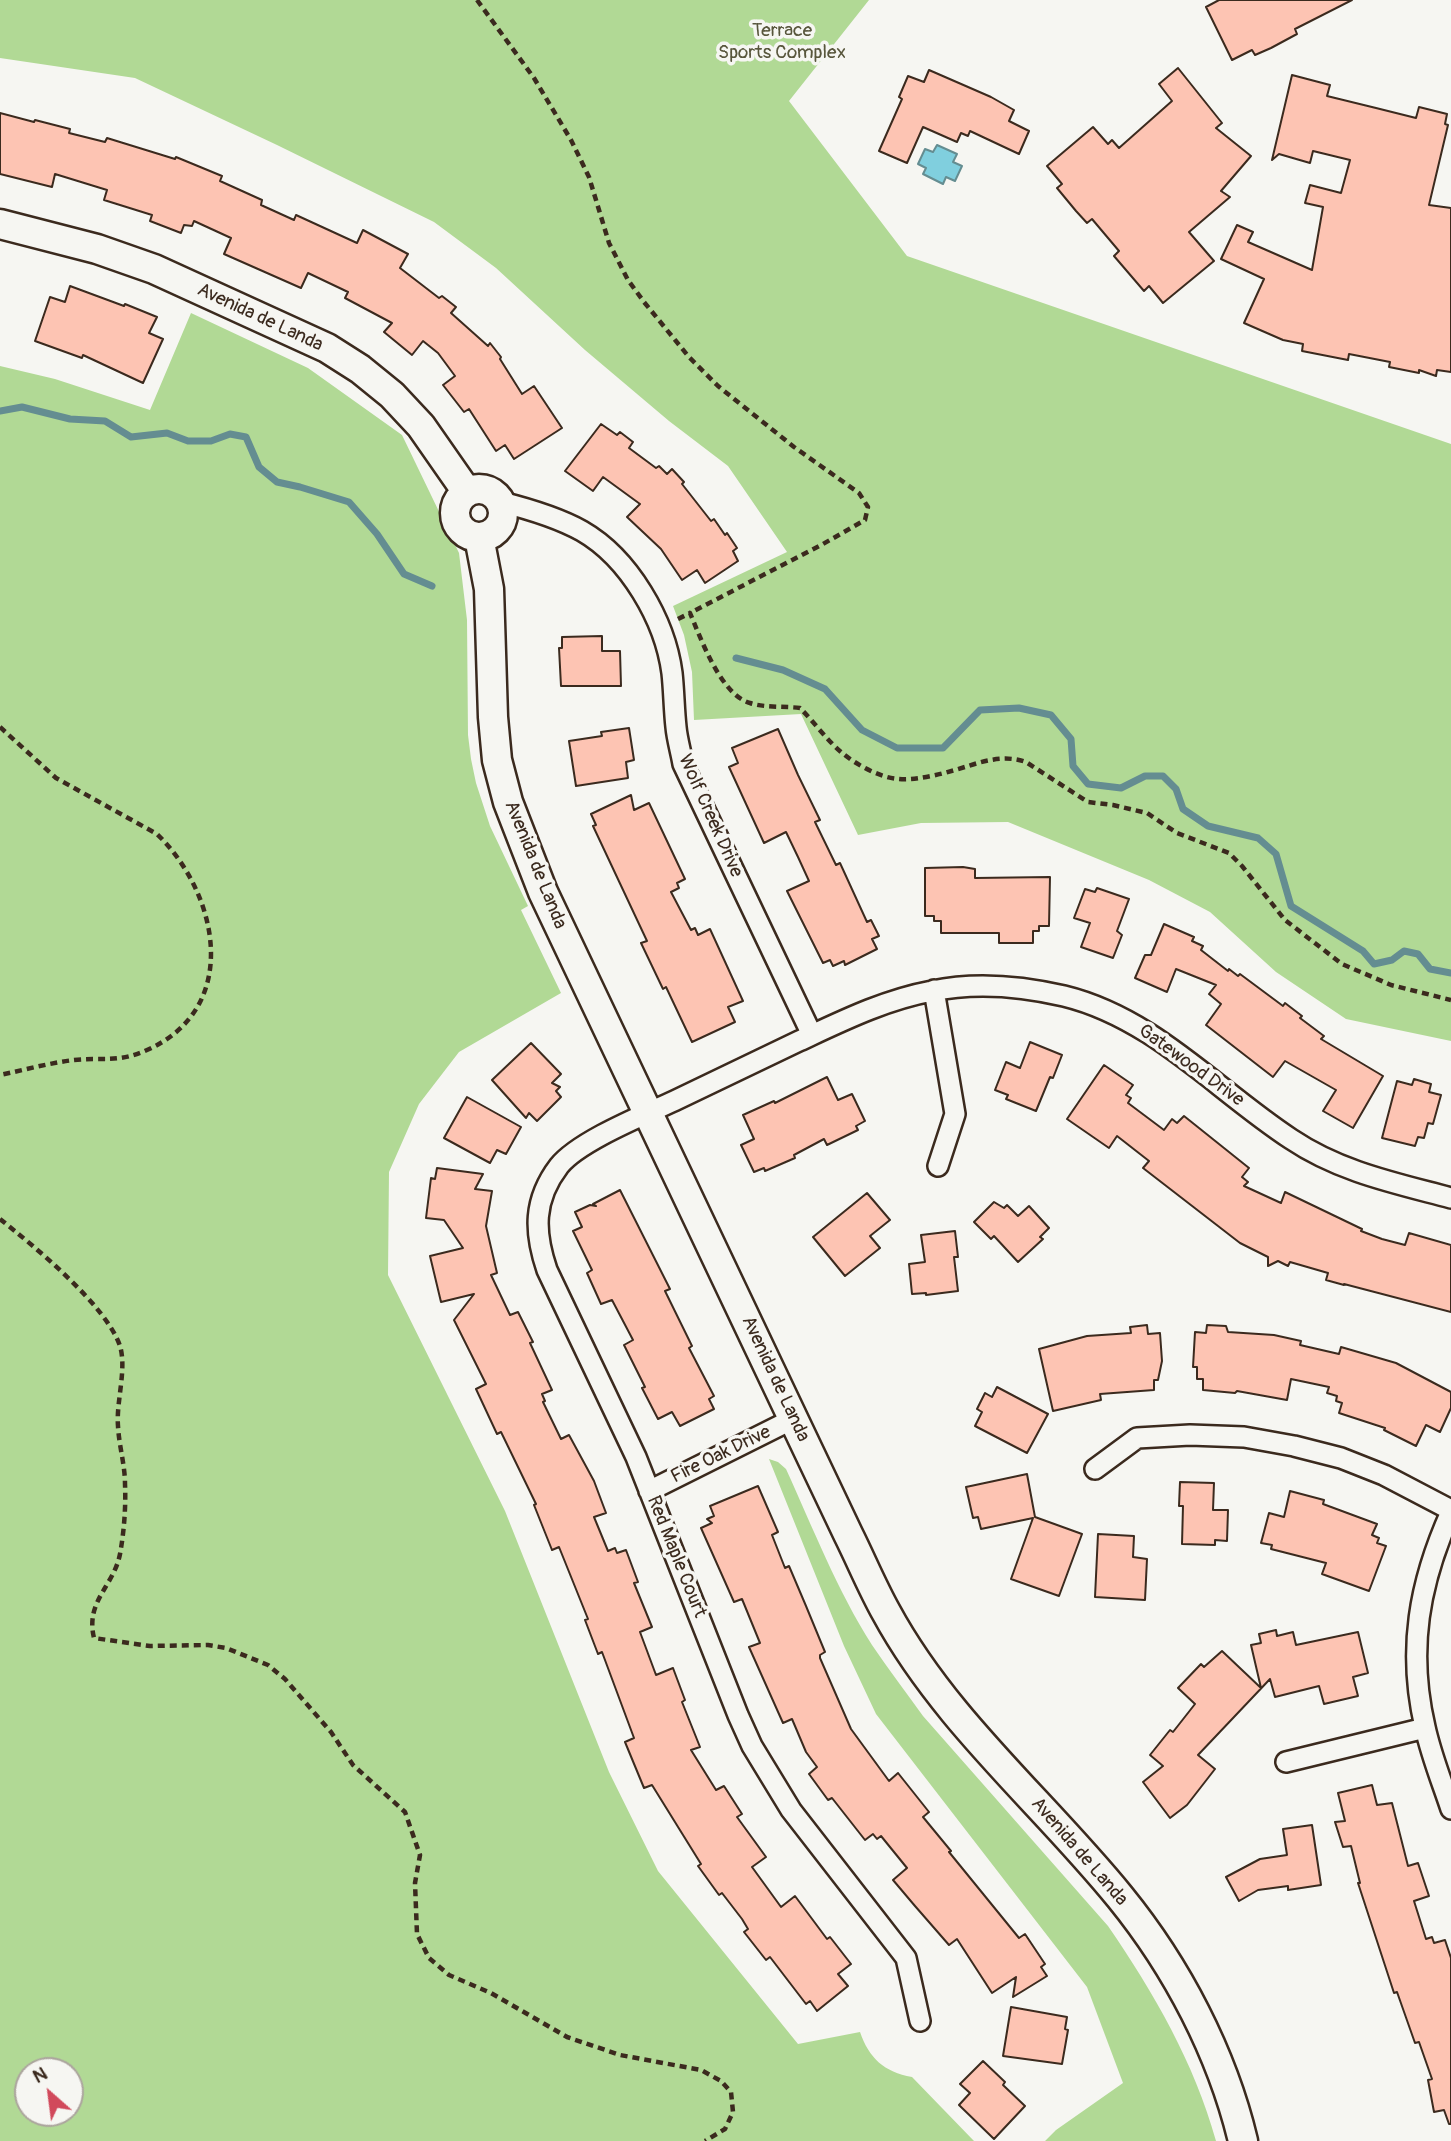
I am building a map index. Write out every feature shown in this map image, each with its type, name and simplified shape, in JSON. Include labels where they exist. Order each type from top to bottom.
[{"type":"street","name":"Avenida de Landa","points":[[0,225],[97,249],[153,269],[327,348],[392,395],[421,426],[467,492]]},
{"type":"street","points":[[474,489],[490,491],[501,502],[503,518],[495,532],[480,537],[464,532],[455,519],[457,503],[467,492],[474,489]]},
{"type":"street","name":"Wolf Creek Drive","points":[[501,502],[553,517],[583,531],[608,551],[631,575],[649,604],[664,638],[672,672],[676,730],[683,764],[812,1035]]},
{"type":"street","name":"Avenida de Landa","points":[[480,537],[489,589],[497,760],[508,802],[543,892],[793,1419],[885,1612],[918,1664],[952,1707],[1121,1898],[1156,1948],[1189,2002],[1215,2056],[1238,2118],[1243,2141]]},
{"type":"street","name":"Gatewood Drive","points":[[648,1112],[852,1016],[892,1000],[934,990],[982,986],[1024,988],[1066,997],[1104,1010],[1143,1029],[1291,1139],[1327,1160],[1365,1175],[1451,1198]]},
{"type":"street","points":[[934,990],[955,1114],[937,1166]]},
{"type":"street","name":"Red Maple Court","points":[[648,1112],[583,1146],[559,1166],[544,1192],[537,1217],[539,1246],[547,1270],[636,1457],[752,1746],[790,1810],[906,1958],[920,2021]]},
{"type":"street","name":"Fire Oak Drive","points":[[649,1491],[793,1419]]},
{"type":"street","points":[[1095,1469],[1137,1438],[1190,1435],[1244,1437],[1340,1458],[1384,1475],[1451,1511],[1424,1584],[1416,1662],[1425,1728],[1451,1809]]},
{"type":"street","points":[[1286,1762],[1425,1728]]},
{"type":"path","points":[[477,0],[534,78],[571,141],[589,177],[609,243],[628,280],[644,302],[689,357],[718,386],[794,447],[859,493],[868,507],[865,520],[674,621]]},
{"type":"path","points":[[690,613],[712,662],[732,693],[750,703],[800,708],[840,751],[857,763],[899,779],[944,773],[987,760],[1016,758],[1088,802],[1147,813],[1177,833],[1229,853],[1285,920],[1342,964],[1391,985],[1451,1000]]},
{"type":"path","points":[[0,727],[56,778],[157,834],[164,841],[189,875],[204,908],[211,951],[211,974],[204,995],[180,1029],[159,1044],[112,1060],[65,1062],[0,1075]]},
{"type":"path","points":[[0,1219],[100,1310],[120,1347],[121,1369],[116,1410],[125,1485],[120,1552],[114,1573],[94,1606],[91,1625],[94,1638],[150,1646],[208,1645],[226,1648],[268,1665],[285,1679],[331,1732],[353,1765],[405,1812],[419,1854],[415,1883],[417,1934],[429,1958],[449,1975],[491,1993],[567,2037],[620,2055],[701,2070],[722,2081],[731,2092],[733,2112],[725,2129],[705,2141]]},
{"type":"green space","name":"Terrace Sports Complex","points":[[0,0],[869,0],[789,101],[907,256],[1451,444],[1451,1041],[1346,1019],[1276,972],[1210,912],[1149,880],[1008,822],[921,823],[858,835],[801,714],[694,720],[692,672],[684,635],[673,606],[787,552],[728,466],[669,421],[585,350],[496,268],[434,222],[135,78],[0,58]]},
{"type":"green space","points":[[191,313],[308,368],[402,435],[459,553],[467,620],[468,735],[476,783],[490,826],[528,906],[521,910],[561,993],[459,1052],[419,1104],[389,1172],[388,1275],[505,1511],[609,1772],[658,1871],[798,2044],[860,2032],[868,2049],[879,2062],[893,2072],[912,2077],[974,2141],[0,2141],[0,366],[55,379],[150,410]]},
{"type":"green space","points":[[769,1459],[786,1469],[848,1603],[891,1672],[923,1716],[1108,1926],[1125,1951],[1157,2003],[1184,2056],[1216,2141],[1045,2141],[1056,2130],[1123,2083],[1087,1987],[876,1714],[844,1646]]},
{"type":"water","points":[[937,145],[957,154],[953,162],[962,166],[955,181],[946,177],[943,184],[923,174],[926,168],[918,164],[925,149],[933,152]]},
{"type":"building","points":[[1219,0],[1352,0],[1295,29],[1297,34],[1271,48],[1255,55],[1252,50],[1232,60],[1206,7]]},
{"type":"building","points":[[1178,68],[1222,123],[1216,128],[1251,156],[1221,191],[1230,197],[1189,232],[1214,261],[1163,303],[1149,286],[1144,291],[1114,256],[1119,251],[1092,219],[1087,223],[1076,211],[1057,188],[1062,184],[1047,166],[1093,127],[1108,144],[1112,140],[1119,148],[1172,101],[1159,84]]},
{"type":"building","points":[[929,70],[1014,110],[1009,121],[1029,131],[1019,154],[970,131],[968,136],[961,133],[957,142],[923,127],[907,163],[879,151],[902,99],[899,97],[908,76],[924,82]]},
{"type":"building","points":[[1292,75],[1330,85],[1327,96],[1416,118],[1419,107],[1447,114],[1445,124],[1448,125],[1429,205],[1451,208],[1451,372],[1437,370],[1436,376],[1419,370],[1419,373],[1389,367],[1390,362],[1349,354],[1348,360],[1302,351],[1303,344],[1283,340],[1244,323],[1264,279],[1221,259],[1237,225],[1253,232],[1248,242],[1312,270],[1323,207],[1305,203],[1310,185],[1341,193],[1350,160],[1313,151],[1310,163],[1279,154],[1272,160]]},
{"type":"building","points":[[0,113],[70,129],[69,133],[105,142],[107,138],[175,159],[176,157],[222,176],[220,181],[262,200],[261,205],[294,220],[296,215],[357,243],[363,230],[408,254],[400,268],[439,298],[442,296],[456,307],[451,313],[488,346],[490,343],[522,394],[534,386],[562,428],[514,459],[505,445],[496,451],[469,409],[464,412],[443,385],[455,376],[438,353],[423,341],[412,355],[384,332],[392,323],[345,298],[348,292],[308,273],[301,288],[224,254],[231,238],[194,221],[192,226],[184,225],[181,233],[150,221],[152,215],[104,200],[107,190],[55,174],[52,187],[0,174]]},
{"type":"building","points":[[70,286],[157,317],[149,333],[163,339],[143,383],[83,355],[82,358],[35,341],[50,297],[65,302]]},
{"type":"building","points":[[601,424],[617,435],[620,432],[633,442],[629,448],[656,468],[659,466],[667,474],[672,469],[711,521],[714,519],[725,535],[727,533],[737,548],[733,551],[738,561],[705,583],[697,570],[682,580],[661,549],[627,517],[640,504],[603,477],[593,491],[565,471]]},
{"type":"building","points":[[602,636],[602,651],[620,651],[621,686],[561,686],[559,648],[562,648],[562,637]]},
{"type":"building","points":[[629,728],[634,760],[626,762],[628,778],[576,786],[569,741],[602,736],[601,732]]},
{"type":"building","points":[[778,729],[820,820],[815,822],[836,865],[840,863],[867,922],[871,920],[879,936],[872,939],[877,949],[845,965],[844,961],[833,966],[830,960],[823,963],[787,891],[809,881],[798,857],[786,832],[764,843],[729,767],[738,763],[732,748]]},
{"type":"building","points":[[631,795],[634,810],[649,803],[685,879],[677,883],[679,888],[671,892],[691,930],[695,928],[698,935],[710,929],[743,1001],[728,1007],[735,1022],[692,1042],[641,943],[647,941],[593,826],[596,825],[591,814]]},
{"type":"building","points":[[925,868],[975,869],[975,878],[1050,877],[1049,926],[1039,926],[1039,931],[1033,931],[1033,943],[999,943],[999,933],[941,933],[941,921],[934,921],[934,916],[925,916]]},
{"type":"building","points":[[1097,888],[1129,899],[1117,931],[1122,935],[1113,958],[1081,947],[1090,923],[1074,918],[1085,889],[1095,892]]},
{"type":"building","points":[[1164,924],[1194,937],[1192,941],[1203,946],[1201,950],[1228,971],[1229,969],[1238,976],[1240,974],[1283,1006],[1285,1003],[1324,1036],[1321,1039],[1383,1076],[1353,1128],[1323,1111],[1336,1090],[1285,1061],[1273,1077],[1206,1025],[1221,1004],[1209,994],[1216,985],[1176,969],[1167,992],[1135,978],[1145,955],[1151,955]]},
{"type":"building","points":[[1030,1042],[1062,1055],[1036,1111],[1006,1099],[1008,1095],[995,1090],[1006,1062],[1020,1068]]},
{"type":"building","points":[[531,1043],[561,1074],[552,1083],[560,1087],[556,1091],[561,1097],[537,1121],[529,1113],[526,1118],[492,1080]]},
{"type":"building","points":[[1104,1065],[1133,1085],[1126,1095],[1131,1098],[1128,1103],[1164,1130],[1172,1119],[1177,1123],[1184,1116],[1249,1168],[1242,1177],[1248,1182],[1244,1186],[1281,1203],[1285,1192],[1382,1239],[1405,1245],[1409,1233],[1451,1245],[1451,1312],[1326,1280],[1328,1273],[1290,1262],[1288,1266],[1278,1261],[1268,1266],[1268,1257],[1240,1243],[1143,1168],[1149,1161],[1117,1136],[1109,1148],[1067,1119]]},
{"type":"building","points":[[827,1077],[838,1100],[852,1094],[865,1121],[856,1126],[858,1130],[827,1145],[824,1139],[794,1155],[795,1158],[765,1171],[764,1168],[754,1172],[741,1145],[754,1139],[743,1115],[774,1101],[775,1103]]},
{"type":"building","points":[[1414,1079],[1431,1084],[1429,1092],[1441,1095],[1433,1124],[1428,1123],[1424,1138],[1418,1137],[1415,1146],[1382,1138],[1397,1081],[1412,1085]]},
{"type":"building","points":[[467,1097],[521,1127],[506,1154],[497,1150],[490,1163],[444,1138]]},
{"type":"building","points":[[437,1168],[483,1174],[475,1189],[492,1191],[486,1226],[497,1273],[491,1275],[510,1315],[518,1312],[533,1342],[530,1343],[552,1390],[542,1394],[545,1401],[543,1402],[561,1439],[569,1435],[594,1481],[606,1513],[594,1517],[608,1551],[615,1548],[617,1553],[626,1550],[638,1582],[634,1583],[652,1627],[640,1632],[656,1675],[673,1668],[685,1700],[682,1702],[700,1747],[691,1750],[716,1790],[724,1786],[742,1814],[737,1817],[766,1857],[752,1867],[781,1907],[795,1896],[827,1939],[830,1937],[851,1964],[838,1974],[848,1986],[817,2011],[810,2001],[806,2004],[770,1957],[766,1960],[744,1932],[748,1929],[742,1919],[722,1893],[719,1895],[698,1866],[701,1864],[652,1785],[644,1788],[625,1742],[634,1738],[602,1652],[598,1654],[585,1620],[588,1619],[559,1547],[552,1550],[534,1505],[536,1504],[501,1432],[497,1434],[476,1389],[486,1384],[454,1320],[474,1294],[441,1302],[430,1256],[463,1248],[444,1220],[426,1218],[431,1178],[435,1179]]},
{"type":"building","points":[[620,1190],[670,1289],[665,1291],[692,1346],[689,1348],[714,1396],[709,1399],[714,1409],[680,1426],[672,1412],[658,1419],[624,1345],[633,1340],[612,1300],[601,1304],[587,1273],[592,1270],[573,1231],[582,1227],[575,1212],[590,1205],[596,1206],[593,1204]]},
{"type":"building","points":[[867,1193],[890,1220],[870,1236],[880,1248],[845,1276],[813,1237]]},
{"type":"building","points":[[994,1202],[1004,1208],[1007,1205],[1018,1216],[1029,1206],[1049,1228],[1040,1237],[1043,1239],[1018,1262],[994,1236],[991,1239],[974,1222]]},
{"type":"building","points":[[955,1231],[958,1257],[954,1257],[958,1291],[912,1294],[909,1264],[925,1262],[921,1235]]},
{"type":"building","points":[[1147,1325],[1148,1334],[1160,1333],[1162,1361],[1158,1380],[1154,1380],[1154,1390],[1100,1394],[1101,1400],[1053,1411],[1039,1349],[1087,1336],[1131,1333],[1130,1327]]},
{"type":"building","points":[[1207,1325],[1226,1326],[1228,1332],[1274,1335],[1301,1341],[1300,1345],[1339,1354],[1341,1347],[1396,1363],[1451,1392],[1451,1408],[1440,1432],[1426,1425],[1416,1446],[1384,1430],[1385,1428],[1339,1413],[1342,1403],[1336,1401],[1337,1396],[1327,1393],[1329,1387],[1291,1379],[1287,1400],[1237,1391],[1203,1390],[1203,1379],[1197,1379],[1197,1367],[1193,1367],[1195,1332],[1206,1333]]},
{"type":"building","points":[[997,1387],[1048,1414],[1027,1453],[975,1426],[982,1412],[977,1409],[985,1393],[992,1397]]},
{"type":"building","points":[[1027,1474],[1035,1517],[1082,1534],[1059,1596],[1011,1579],[1033,1518],[981,1529],[978,1517],[973,1518],[966,1487]]},
{"type":"building","points":[[1180,1482],[1214,1483],[1213,1510],[1228,1510],[1227,1541],[1215,1540],[1215,1545],[1182,1544],[1183,1506],[1179,1506]]},
{"type":"building","points":[[758,1486],[778,1532],[772,1535],[785,1568],[789,1566],[825,1652],[820,1658],[851,1729],[889,1781],[898,1773],[929,1812],[923,1817],[951,1851],[949,1852],[1019,1938],[1025,1934],[1045,1964],[1041,1967],[1047,1976],[1013,1997],[1016,1977],[992,1993],[957,1939],[949,1945],[893,1880],[907,1868],[881,1836],[877,1839],[873,1834],[865,1840],[832,1798],[828,1800],[809,1774],[817,1767],[806,1752],[792,1719],[783,1723],[749,1647],[760,1643],[742,1599],[734,1602],[701,1528],[712,1523],[707,1519],[714,1516],[710,1506]]},
{"type":"building","points":[[1290,1491],[1324,1500],[1323,1504],[1377,1524],[1372,1535],[1379,1538],[1377,1543],[1386,1546],[1369,1591],[1322,1574],[1326,1563],[1271,1549],[1272,1545],[1261,1543],[1269,1513],[1284,1517]]},
{"type":"building","points":[[1098,1534],[1134,1536],[1133,1557],[1147,1559],[1145,1600],[1095,1597]]},
{"type":"building","points":[[1276,1630],[1277,1636],[1293,1632],[1296,1645],[1358,1632],[1368,1673],[1353,1677],[1358,1696],[1324,1704],[1319,1686],[1275,1697],[1270,1679],[1198,1755],[1215,1769],[1187,1805],[1170,1818],[1143,1782],[1163,1766],[1150,1755],[1195,1704],[1178,1688],[1201,1664],[1204,1667],[1222,1651],[1261,1688],[1251,1645],[1261,1643],[1259,1634]]},
{"type":"building","points":[[1372,1785],[1377,1805],[1392,1803],[1408,1866],[1418,1863],[1429,1896],[1414,1901],[1426,1939],[1432,1937],[1434,1943],[1445,1940],[1451,1958],[1451,2124],[1444,2110],[1434,2112],[1428,2080],[1432,2079],[1419,2042],[1415,2043],[1397,1992],[1394,1993],[1358,1883],[1351,1846],[1343,1847],[1335,1822],[1345,1821],[1338,1793]]},
{"type":"building","points":[[1312,1825],[1321,1885],[1288,1890],[1288,1886],[1258,1890],[1239,1901],[1226,1877],[1260,1859],[1287,1855],[1283,1829]]},
{"type":"building","points":[[1011,2007],[1067,2017],[1065,2029],[1068,2030],[1062,2064],[1003,2056]]},
{"type":"building","points":[[983,2061],[1025,2106],[994,2139],[959,2105],[970,2093],[960,2084]]},
{"type":"waterway","points":[[0,411],[22,407],[70,419],[105,421],[131,437],[167,433],[188,441],[211,441],[230,434],[246,437],[259,467],[277,482],[349,502],[377,534],[404,574],[432,586]]},
{"type":"waterway","points":[[736,658],[783,670],[825,689],[862,730],[897,748],[943,748],[980,710],[1019,708],[1051,715],[1071,739],[1073,766],[1088,784],[1121,788],[1145,776],[1163,776],[1176,789],[1183,809],[1208,826],[1258,838],[1276,854],[1291,906],[1363,951],[1374,964],[1392,960],[1404,951],[1418,954],[1430,969],[1451,973]]}]
